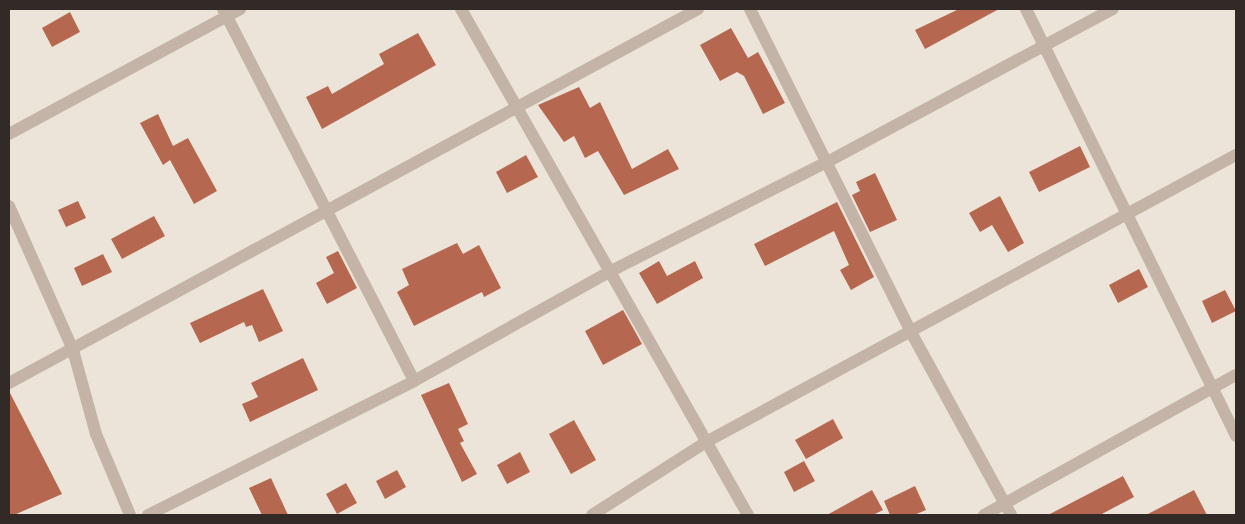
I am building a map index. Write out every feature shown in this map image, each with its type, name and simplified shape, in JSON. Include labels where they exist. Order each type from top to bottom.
[{"type":"street","points":[[9,134],[225,12],[240,9]]},
{"type":"street","points":[[461,9],[748,515]]},
{"type":"street","points":[[9,383],[518,110],[698,9]]},
{"type":"street","points":[[750,9],[829,161],[912,334],[1011,515]]},
{"type":"street","points":[[1026,9],[1236,436]]},
{"type":"street","points":[[148,515],[414,381],[609,272],[829,161],[1113,9]]},
{"type":"street","points":[[225,12],[414,381]]},
{"type":"street","points":[[592,515],[706,442],[912,334],[1236,155]]},
{"type":"street","points":[[9,206],[73,350],[96,434],[130,515]]},
{"type":"street","points":[[984,515],[1236,375]]},
{"type":"building","points":[[959,9],[999,9],[925,49],[915,30]]},
{"type":"building","points":[[70,12],[80,32],[52,47],[42,28]]},
{"type":"building","points":[[731,28],[748,58],[758,52],[785,103],[763,114],[744,76],[737,72],[720,81],[700,45]]},
{"type":"building","points":[[418,33],[436,65],[322,129],[306,97],[328,86],[332,94],[384,64],[379,54]]},
{"type":"building","points":[[579,87],[590,108],[600,102],[632,169],[668,149],[679,169],[624,195],[598,151],[585,158],[574,136],[564,142],[538,105]]},
{"type":"building","points":[[158,114],[173,146],[188,138],[217,191],[194,204],[170,160],[163,165],[140,123]]},
{"type":"building","points":[[1080,146],[1090,167],[1039,192],[1029,172]]},
{"type":"building","points":[[526,155],[538,177],[507,193],[496,172]]},
{"type":"building","points":[[875,173],[897,220],[870,232],[852,195],[860,191],[856,182]]},
{"type":"building","points":[[1000,196],[1024,243],[1008,252],[992,225],[980,232],[969,213]]},
{"type":"building","points":[[78,201],[86,218],[66,227],[58,210]]},
{"type":"building","points":[[837,202],[874,277],[851,290],[840,270],[849,265],[834,231],[765,266],[754,244]]},
{"type":"building","points":[[154,216],[165,236],[122,259],[111,239]]},
{"type":"building","points":[[457,243],[463,254],[479,245],[501,288],[484,297],[482,292],[414,326],[397,292],[409,285],[402,269]]},
{"type":"building","points":[[338,251],[357,288],[327,304],[316,283],[334,273],[326,257]]},
{"type":"building","points":[[103,254],[112,272],[82,286],[74,268]]},
{"type":"building","points":[[659,261],[667,276],[695,261],[703,278],[657,304],[639,273]]},
{"type":"building","points":[[1139,269],[1148,287],[1118,303],[1109,285]]},
{"type":"building","points":[[263,289],[283,331],[259,342],[252,325],[246,327],[244,322],[200,343],[190,323]]},
{"type":"building","points":[[1225,290],[1236,311],[1212,323],[1202,301]]},
{"type":"building","points":[[623,310],[642,344],[603,365],[585,331]]},
{"type":"building","points":[[303,358],[318,390],[250,422],[242,404],[258,397],[251,383]]},
{"type":"building","points":[[449,383],[468,424],[458,429],[464,441],[460,443],[477,474],[462,482],[421,395]]},
{"type":"building","points":[[9,391],[62,494],[14,515],[9,515]]},
{"type":"building","points":[[833,419],[843,438],[806,459],[795,440]]},
{"type":"building","points":[[574,420],[596,460],[571,474],[549,434]]},
{"type":"building","points":[[520,452],[530,472],[507,484],[497,465]]},
{"type":"building","points":[[804,461],[815,481],[794,492],[784,472]]},
{"type":"building","points":[[397,470],[406,487],[385,499],[376,481]]},
{"type":"building","points":[[1123,476],[1134,497],[1100,515],[1048,515]]},
{"type":"building","points":[[271,478],[288,515],[262,515],[249,488]]},
{"type":"building","points":[[346,483],[357,503],[337,514],[326,494]]},
{"type":"building","points":[[915,486],[926,510],[914,515],[890,515],[884,501]]},
{"type":"building","points":[[872,490],[883,510],[873,515],[827,515]]},
{"type":"building","points":[[1194,490],[1207,515],[1146,515]]}]
